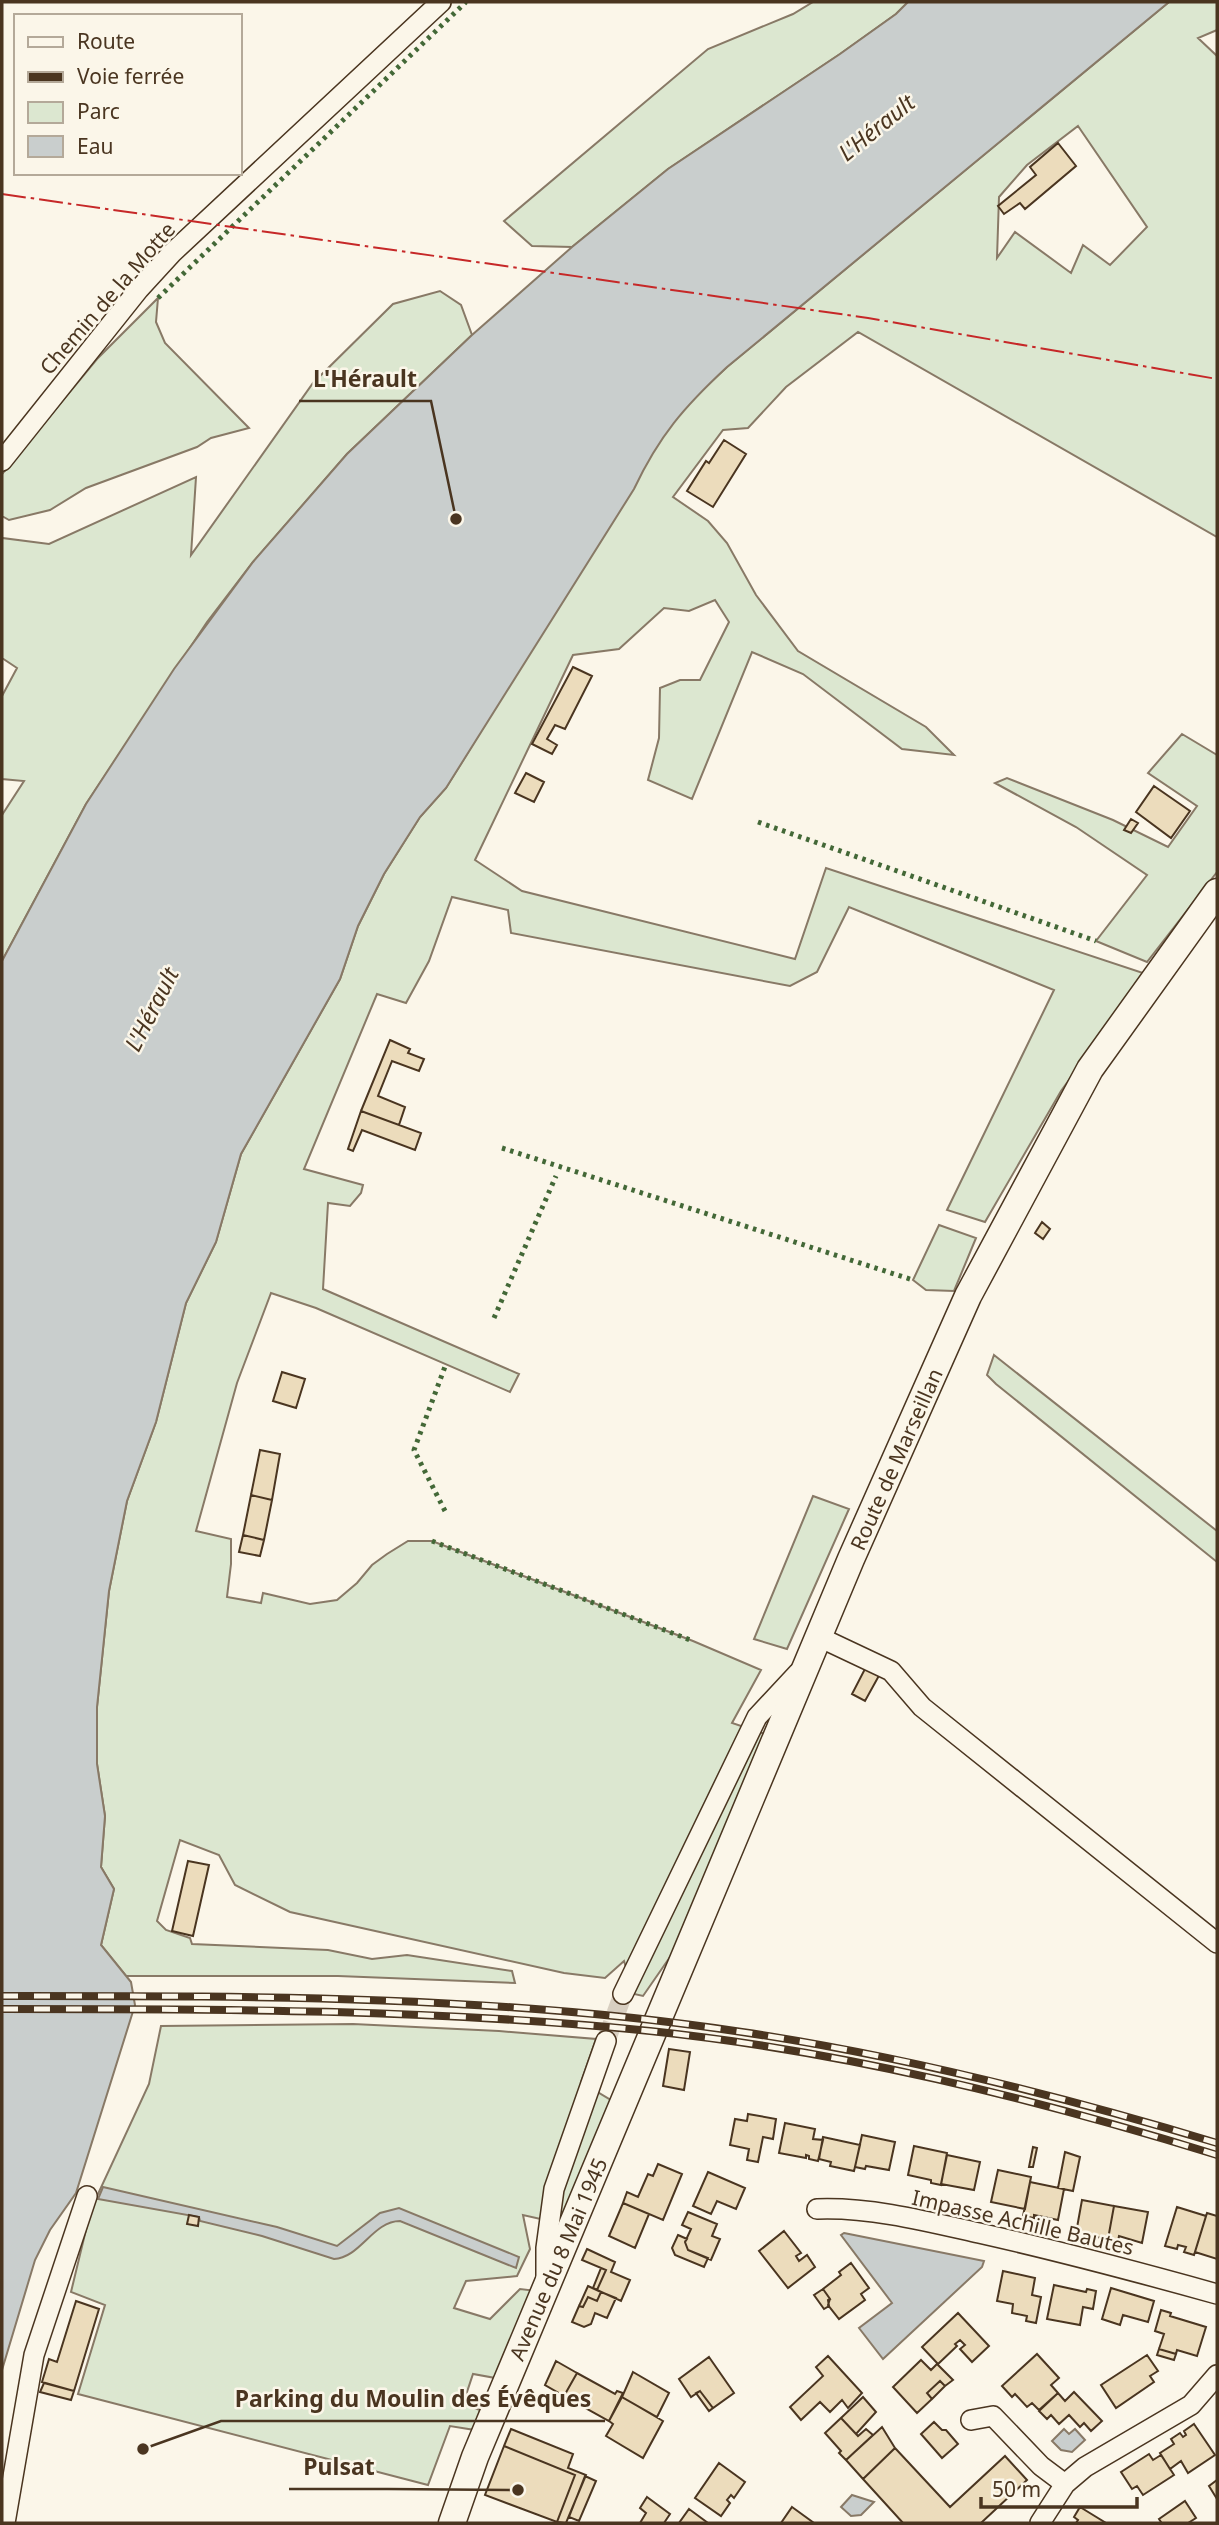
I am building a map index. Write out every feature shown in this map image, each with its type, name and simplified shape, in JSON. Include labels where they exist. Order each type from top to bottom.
[{"type":"main road","name":"Route de Marseillan","points":[[641,2060],[851,1559],[975,1284],[1090,1069],[1217,892]]},
{"type":"main road","name":"Avenue du 8 Mai 1945","points":[[452,2523],[475,2457],[641,2060]]},
{"type":"main road","name":"Avenue du 8 Mai 1945","points":[[432,2523],[443,2498],[475,2457]]},
{"type":"street","name":"Chemin de la Motte","points":[[2,461],[139,289],[172,253],[441,2]]},
{"type":"street","points":[[819,1637],[891,1671],[922,1707],[1217,1944]]},
{"type":"street","points":[[623,1994],[757,1717],[806,1665]]},
{"type":"street","points":[[545,2288],[545,2248],[554,2189],[606,2041]]},
{"type":"street","points":[[5,2523],[34,2356],[87,2196]]},
{"type":"street","name":"Impasse Achille Bautes","points":[[817,2209],[848,2208],[938,2224],[1082,2257],[1217,2294]]},
{"type":"street","points":[[1040,2523],[1065,2484],[1085,2467],[1191,2405],[1217,2375]]},
{"type":"street","points":[[971,2420],[993,2416],[1041,2466],[1065,2484]]},
{"type":"green space","points":[[813,2],[908,2],[896,14],[840,54],[668,169],[572,247],[532,246],[504,221],[708,49],[793,14]]},
{"type":"green space","points":[[1169,2],[1217,2],[1217,30],[1198,38],[1217,56],[1217,537],[858,332],[786,387],[748,428],[723,430],[673,497],[708,521],[727,543],[756,595],[798,651],[926,727],[954,755],[902,749],[803,674],[752,652],[692,799],[648,780],[659,738],[660,688],[680,680],[700,680],[729,622],[715,600],[689,611],[664,608],[619,649],[573,655],[475,860],[522,891],[795,959],[826,868],[1146,974],[1061,1091],[985,1222],[947,1210],[1054,990],[849,907],[817,972],[790,986],[511,933],[508,910],[452,897],[429,961],[406,1003],[377,994],[304,1169],[363,1185],[361,1193],[350,1206],[328,1203],[323,1289],[519,1374],[510,1392],[316,1308],[271,1293],[237,1383],[196,1531],[231,1539],[227,1597],[261,1603],[263,1593],[310,1604],[337,1600],[387,1554],[408,1541],[432,1541],[693,1641],[761,1670],[732,1723],[768,1735],[679,1944],[643,1996],[634,1994],[624,1961],[605,1978],[564,1973],[290,1912],[235,1885],[219,1855],[180,1840],[157,1921],[166,1930],[190,1938],[192,1944],[328,1950],[372,1959],[407,1955],[512,1971],[515,1983],[338,1976],[126,1976],[101,1945],[114,1889],[101,1867],[105,1816],[97,1764],[97,1707],[109,1591],[127,1501],[156,1422],[186,1303],[216,1242],[241,1154],[340,979],[358,926],[384,874],[420,817],[446,788],[668,427],[727,367]],"holes":[[[1078,126],[1147,227],[1110,265],[1083,245],[1071,273],[1015,232],[997,258],[999,197],[1027,165]]]},
{"type":"green space","points":[[440,291],[461,305],[472,335],[347,454],[253,562],[207,622],[86,804],[2,961],[2,815],[24,781],[2,779],[2,696],[17,668],[2,658],[2,538],[49,544],[196,477],[191,555],[313,383],[393,304]]},
{"type":"green space","points":[[158,298],[156,322],[165,343],[249,428],[211,438],[197,447],[86,488],[50,510],[9,520],[2,516],[2,474],[97,359]]},
{"type":"green space","points":[[1182,734],[1217,755],[1217,872],[1147,962],[1096,941],[1147,875],[1076,827],[995,783],[1007,778],[1113,820],[1168,847],[1197,806],[1148,773]]},
{"type":"green space","points":[[939,1225],[976,1238],[954,1291],[926,1290],[913,1280]]},
{"type":"green space","points":[[994,1355],[1217,1531],[1217,1562],[996,1384],[987,1375]]},
{"type":"green space","points":[[813,1496],[849,1509],[787,1649],[754,1639]]},
{"type":"green space","points":[[353,2024],[596,2039],[581,2082],[614,2102],[563,2224],[523,2215],[530,2249],[517,2276],[466,2281],[454,2308],[490,2319],[520,2289],[537,2291],[501,2379],[473,2374],[463,2404],[480,2410],[475,2430],[450,2426],[428,2485],[78,2394],[105,2305],[71,2292],[91,2209],[149,2084],[161,2026]]},
{"type":"water","points":[[908,2],[1169,2],[727,367],[674,423],[446,788],[420,817],[384,874],[358,926],[340,979],[241,1154],[216,1242],[186,1303],[156,1422],[127,1501],[109,1591],[97,1707],[97,1764],[105,1816],[101,1867],[114,1889],[101,1945],[131,1982],[135,2005],[76,2193],[50,2230],[35,2260],[2,2370],[2,961],[86,804],[174,669],[253,562],[347,454],[472,335],[572,247],[668,169],[840,54],[896,14]]},
{"type":"water","points":[[103,2187],[277,2227],[337,2246],[380,2213],[399,2208],[519,2257],[516,2268],[400,2221],[382,2227],[351,2253],[334,2259],[262,2236],[200,2221],[199,2217],[98,2199]]},
{"type":"water","points":[[844,2233],[984,2261],[982,2267],[883,2359],[859,2328],[892,2303],[841,2235]]},
{"type":"water","points":[[1064,2429],[1069,2434],[1075,2429],[1085,2440],[1072,2452],[1061,2450],[1052,2441]]},
{"type":"water","points":[[852,2495],[874,2502],[861,2515],[851,2516],[841,2507]]},
{"type":"building","points":[[1058,143],[1076,166],[1025,209],[1020,203],[1004,214],[998,206],[1036,175],[1030,167]]},
{"type":"building","points":[[724,440],[746,454],[713,507],[687,491],[706,461],[709,463]]},
{"type":"building","points":[[573,667],[592,676],[565,729],[555,725],[547,739],[557,745],[552,754],[532,744]]},
{"type":"building","points":[[526,773],[544,782],[534,802],[515,793]]},
{"type":"building","points":[[1154,786],[1190,811],[1171,838],[1136,812]]},
{"type":"building","points":[[1131,819],[1138,823],[1131,833],[1124,830]]},
{"type":"building","points":[[390,1040],[410,1049],[408,1053],[424,1059],[419,1071],[392,1061],[378,1096],[405,1107],[399,1125],[361,1111]]},
{"type":"building","points":[[361,1111],[421,1133],[415,1150],[362,1130],[353,1151],[348,1149]]},
{"type":"building","points":[[1042,1222],[1050,1229],[1043,1239],[1035,1233]]},
{"type":"building","points":[[282,1372],[305,1379],[296,1408],[273,1401]]},
{"type":"building","points":[[260,1450],[280,1454],[272,1500],[251,1495]]},
{"type":"building","points":[[251,1495],[272,1500],[264,1540],[243,1535]]},
{"type":"building","points":[[243,1535],[264,1540],[260,1556],[239,1552]]},
{"type":"building","points":[[867,1665],[881,1672],[865,1701],[852,1694]]},
{"type":"building","points":[[188,1861],[209,1865],[193,1936],[172,1931]]},
{"type":"building","points":[[669,2049],[690,2052],[684,2090],[663,2086]]},
{"type":"building","points":[[748,2114],[776,2119],[773,2139],[763,2137],[758,2162],[747,2160],[749,2149],[730,2145],[735,2119],[747,2121]]},
{"type":"building","points":[[785,2123],[815,2129],[813,2139],[823,2140],[818,2161],[809,2159],[806,2155],[806,2158],[779,2153]]},
{"type":"building","points":[[862,2135],[895,2142],[889,2170],[855,2167]]},
{"type":"building","points":[[823,2137],[860,2145],[854,2171],[830,2166],[831,2162],[819,2159]]},
{"type":"building","points":[[914,2146],[947,2153],[941,2185],[908,2175]]},
{"type":"building","points":[[1033,2147],[1037,2148],[1033,2167],[1029,2167]]},
{"type":"building","points":[[1065,2152],[1080,2157],[1073,2191],[1058,2188]]},
{"type":"building","points":[[947,2155],[980,2162],[974,2190],[941,2184]]},
{"type":"building","points":[[658,2164],[682,2174],[663,2220],[623,2203],[627,2192],[638,2197],[648,2174],[653,2176]]},
{"type":"building","points":[[998,2170],[1031,2177],[1025,2209],[991,2202]]},
{"type":"building","points":[[708,2172],[745,2188],[736,2209],[717,2201],[711,2214],[693,2206]]},
{"type":"building","points":[[1030,2182],[1064,2189],[1058,2220],[1034,2215],[1034,2218],[1023,2216]]},
{"type":"building","points":[[1082,2200],[1114,2206],[1108,2239],[1076,2233]]},
{"type":"building","points":[[623,2203],[649,2214],[635,2248],[609,2236]]},
{"type":"building","points":[[1114,2206],[1148,2212],[1142,2243],[1119,2236],[1118,2241],[1108,2239]]},
{"type":"building","points":[[1177,2207],[1206,2216],[1194,2255],[1184,2252],[1186,2247],[1178,2245],[1177,2249],[1165,2246]]},
{"type":"building","points":[[688,2212],[717,2224],[712,2236],[720,2239],[711,2260],[688,2250],[685,2242],[691,2229],[682,2225]]},
{"type":"building","points":[[1207,2213],[1217,2216],[1217,2259],[1195,2252]]},
{"type":"building","points":[[189,2215],[199,2217],[198,2226],[187,2224]]},
{"type":"building","points":[[784,2231],[801,2253],[796,2256],[799,2261],[807,2255],[815,2267],[788,2288],[759,2251]]},
{"type":"building","points":[[678,2235],[687,2239],[685,2242],[688,2250],[708,2258],[704,2267],[675,2255],[672,2248]]},
{"type":"building","points":[[587,2249],[615,2262],[611,2272],[630,2280],[621,2301],[597,2290],[606,2270],[582,2260]]},
{"type":"building","points":[[851,2263],[869,2288],[861,2294],[865,2300],[839,2319],[828,2305],[830,2299],[823,2289]]},
{"type":"building","points":[[601,2268],[606,2270],[597,2290],[593,2288]]},
{"type":"building","points":[[1003,2271],[1035,2278],[1032,2295],[1041,2297],[1036,2323],[1026,2321],[1027,2316],[1012,2313],[1013,2304],[997,2301]]},
{"type":"building","points":[[1054,2285],[1086,2292],[1087,2289],[1096,2291],[1093,2309],[1083,2307],[1080,2325],[1047,2319]]},
{"type":"building","points":[[588,2286],[601,2292],[597,2301],[588,2297],[583,2307],[579,2306]]},
{"type":"building","points":[[1111,2288],[1154,2301],[1148,2322],[1123,2315],[1120,2325],[1102,2319]]},
{"type":"building","points":[[823,2289],[830,2299],[829,2306],[824,2309],[814,2295]]},
{"type":"building","points":[[601,2292],[616,2298],[607,2318],[595,2313],[591,2324],[584,2327],[572,2322],[579,2306],[583,2307],[588,2297],[597,2301]]},
{"type":"building","points":[[76,2301],[99,2309],[74,2391],[42,2382],[49,2359],[57,2362]]},
{"type":"building","points":[[1161,2310],[1171,2313],[1170,2316],[1206,2327],[1197,2356],[1177,2350],[1176,2354],[1159,2349],[1164,2334],[1155,2331]]},
{"type":"building","points":[[958,2313],[989,2346],[972,2362],[960,2349],[965,2345],[960,2340],[938,2364],[922,2347]]},
{"type":"building","points":[[1159,2349],[1176,2354],[1174,2360],[1157,2355]]},
{"type":"building","points":[[1037,2354],[1059,2378],[1051,2385],[1058,2393],[1039,2410],[1032,2403],[1027,2407],[1015,2394],[1012,2397],[1002,2386]]},
{"type":"building","points":[[1147,2355],[1158,2371],[1150,2376],[1154,2382],[1116,2408],[1101,2385]]},
{"type":"building","points":[[828,2356],[862,2393],[848,2408],[842,2400],[830,2412],[820,2402],[801,2420],[790,2407],[823,2376],[816,2367]]},
{"type":"building","points":[[709,2357],[734,2393],[713,2408],[700,2391],[691,2397],[679,2379]]},
{"type":"building","points":[[921,2360],[931,2370],[937,2364],[953,2380],[945,2386],[940,2381],[927,2393],[932,2399],[917,2413],[893,2387]]},
{"type":"building","points":[[556,2361],[577,2373],[564,2396],[545,2385]]},
{"type":"building","points":[[633,2372],[669,2393],[657,2417],[622,2397]]},
{"type":"building","points":[[577,2373],[615,2394],[617,2391],[623,2393],[609,2421],[564,2396]]},
{"type":"building","points":[[940,2381],[945,2386],[932,2399],[927,2393]]},
{"type":"building","points":[[44,2383],[74,2391],[71,2400],[40,2392]]},
{"type":"building","points":[[700,2391],[713,2408],[709,2411],[696,2393]]},
{"type":"building","points":[[1074,2392],[1102,2421],[1091,2431],[1084,2423],[1080,2427],[1069,2415],[1059,2424],[1051,2415],[1047,2419],[1039,2411],[1058,2393],[1065,2401]]},
{"type":"building","points":[[622,2397],[663,2421],[643,2458],[606,2436],[613,2424],[609,2421]]},
{"type":"building","points":[[863,2397],[876,2412],[856,2434],[841,2418]]},
{"type":"building","points":[[841,2418],[858,2436],[866,2429],[873,2435],[846,2460],[825,2433]]},
{"type":"building","points":[[934,2422],[942,2430],[946,2430],[958,2444],[942,2458],[921,2434]]},
{"type":"building","points":[[1194,2424],[1215,2455],[1188,2473],[1181,2461],[1170,2469],[1160,2453],[1174,2444],[1171,2439],[1180,2433],[1183,2437],[1186,2435],[1184,2431]]},
{"type":"building","points":[[882,2427],[895,2448],[863,2479],[846,2460]]},
{"type":"building","points":[[511,2429],[573,2454],[568,2468],[586,2475],[566,2523],[557,2522],[575,2475],[504,2446]]},
{"type":"building","points":[[504,2446],[575,2475],[557,2522],[485,2495]]},
{"type":"building","points":[[895,2448],[950,2507],[1005,2456],[1027,2480],[981,2523],[903,2523],[863,2479]]},
{"type":"building","points":[[1149,2454],[1153,2460],[1161,2455],[1174,2475],[1143,2495],[1137,2486],[1132,2489],[1121,2472]]},
{"type":"building","points":[[719,2463],[745,2482],[734,2498],[731,2495],[727,2500],[730,2503],[721,2516],[695,2498]]},
{"type":"building","points":[[585,2476],[596,2481],[579,2521],[569,2517]]},
{"type":"building","points":[[1217,2480],[1217,2499],[1209,2486]]},
{"type":"building","points":[[647,2497],[670,2514],[664,2523],[640,2523],[646,2513],[640,2508]]},
{"type":"building","points":[[1185,2501],[1196,2518],[1188,2523],[1159,2523],[1159,2519]]},
{"type":"building","points":[[792,2507],[814,2523],[781,2523]]},
{"type":"building","points":[[1080,2507],[1106,2523],[1076,2523],[1078,2520],[1074,2517]]},
{"type":"building","points":[[689,2509],[708,2523],[679,2523]]},
{"type":"tunnel","points":[[606,2041],[623,1994]]},
{"type":"railway","points":[[2,1996],[373,2000],[465,2004],[650,2020],[803,2042],[922,2065],[1100,2109],[1217,2143]]},
{"type":"railway","points":[[2,2009],[407,2014],[650,2031],[794,2051],[936,2079],[1078,2114],[1217,2155]]},
{"type":"hedge","points":[[158,298],[466,2]]},
{"type":"hedge","points":[[758,822],[1096,941]]},
{"type":"hedge","points":[[502,1148],[913,1280]]},
{"type":"hedge","points":[[494,1318],[556,1176]]},
{"type":"hedge","points":[[445,1511],[414,1450],[446,1364]]},
{"type":"hedge","points":[[432,1541],[693,1641]]},
{"type":"power","points":[[2,194],[868,318],[1217,379]]},
{"type":"place","name":"L'Hérault","points":[[456,519]]},
{"type":"place","name":"Parking du Moulin des Évêques","points":[[143,2449]]},
{"type":"place","name":"Pulsat","points":[[518,2490]]}]
